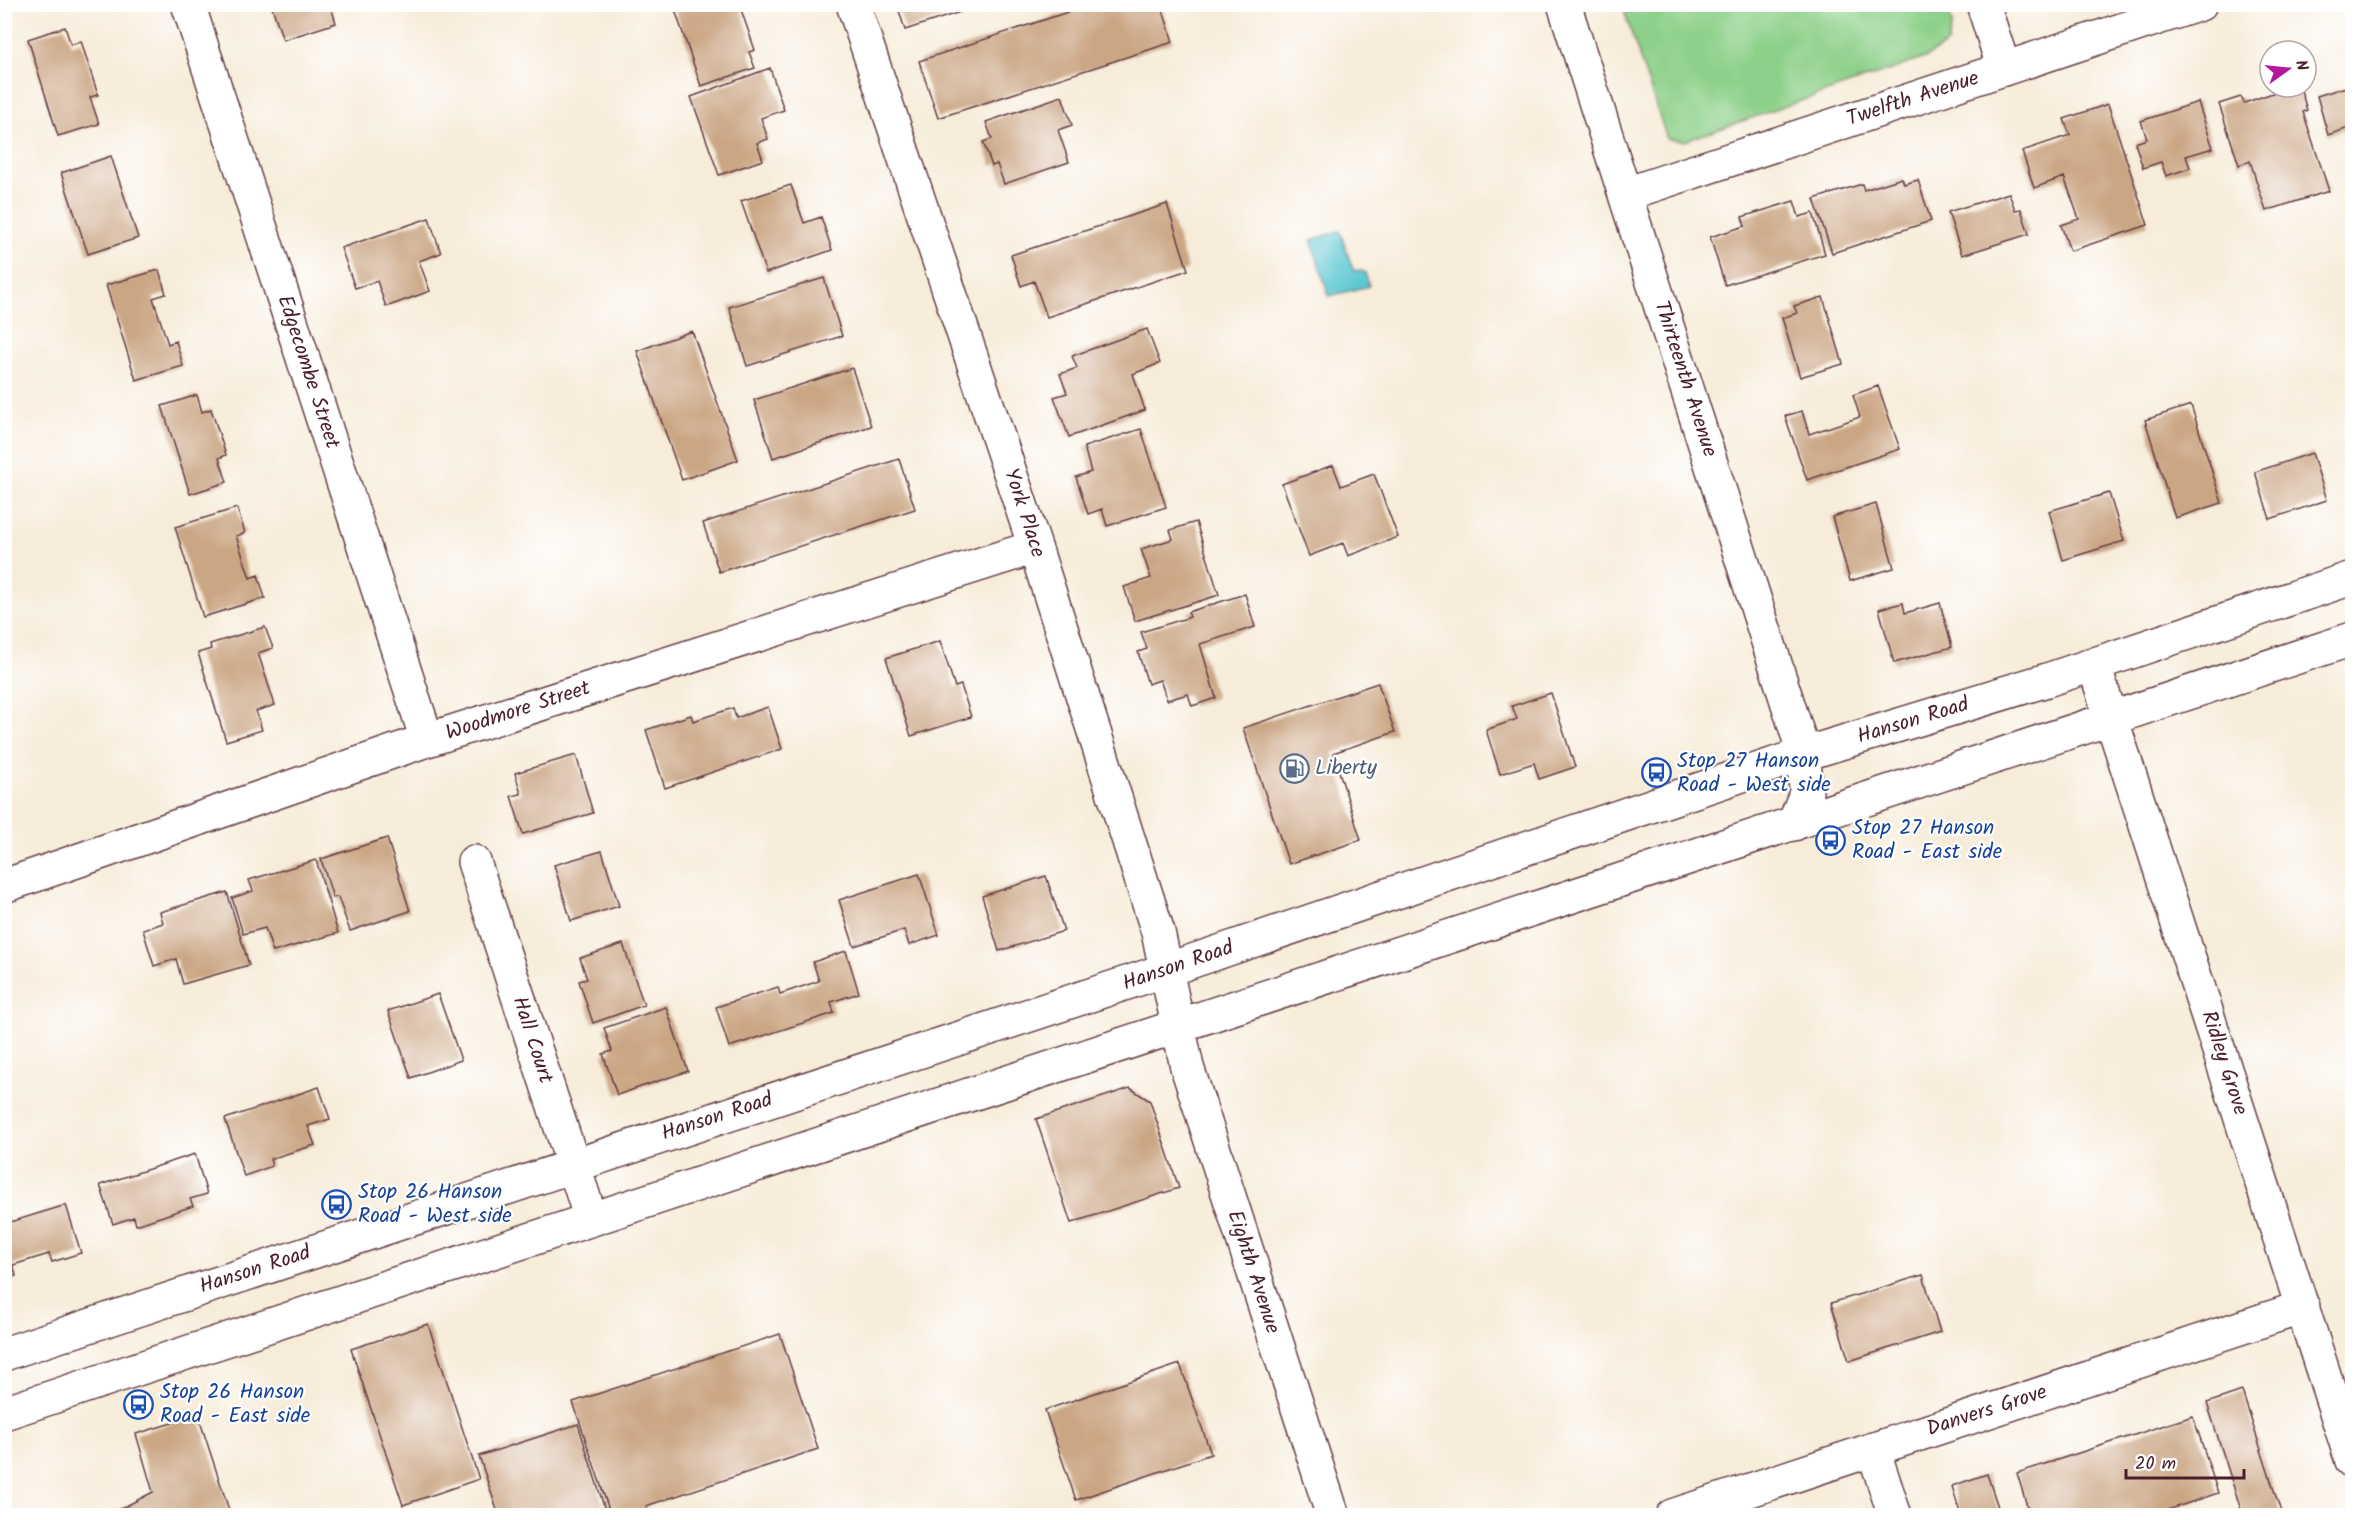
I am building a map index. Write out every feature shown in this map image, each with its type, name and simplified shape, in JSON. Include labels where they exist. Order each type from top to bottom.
[{"type":"street","name":"Edgecombe Street","points":[[188,4],[427,740]]},
{"type":"street","name":"York Place","points":[[853,4],[1035,547],[1158,932],[1177,1027]]},
{"type":"street","name":"Thirteenth Avenue","points":[[1564,4],[1804,754],[1806,793],[1794,824]]},
{"type":"street","points":[[1983,4],[2004,69]]},
{"type":"street","name":"Twelfth Avenue","points":[[1626,194],[2200,4]]},
{"type":"street","name":"Woodmore Street","points":[[4,886],[427,740],[1035,547]]},
{"type":"street","name":"Hanson Road","points":[[4,1354],[573,1164],[1166,970],[1804,754],[2094,665],[2352,578]]},
{"type":"street","points":[[4,1413],[2352,639]]},
{"type":"street","name":"Ridley Grove","points":[[2094,665],[2352,1461]]},
{"type":"street","name":"Hall Court","points":[[474,862],[591,1219]]},
{"type":"street","name":"Eighth Avenue","points":[[1177,1027],[1187,1067],[1333,1515]]},
{"type":"street","name":"Danvers Grove","points":[[1672,1515],[2303,1307]]},
{"type":"street","points":[[1873,1449],[1895,1515]]},
{"type":"green space","points":[[1622,5],[1946,5],[1952,23],[1948,43],[1925,58],[1685,141],[1667,139]]},
{"type":"water","points":[[1340,231],[1353,270],[1365,272],[1369,286],[1329,296],[1311,240]]},
{"type":"building","points":[[271,4],[330,4],[336,23],[283,40]]},
{"type":"building","points":[[673,4],[739,4],[755,50],[749,52],[755,68],[701,86]]},
{"type":"building","points":[[897,4],[981,4],[982,5],[905,30]]},
{"type":"building","points":[[1092,4],[1161,4],[1173,42],[938,118],[919,61]]},
{"type":"building","points":[[65,27],[71,45],[81,41],[98,95],[90,97],[99,124],[58,136],[28,39]]},
{"type":"building","points":[[770,68],[784,110],[761,118],[768,139],[757,143],[763,160],[719,175],[691,97]]},
{"type":"building","points":[[2352,85],[2352,127],[2328,135],[2318,96]]},
{"type":"building","points":[[1062,96],[1072,125],[1058,130],[1069,162],[1004,184],[997,164],[992,166],[983,142],[992,139],[986,122]]},
{"type":"building","points":[[2241,97],[2244,103],[2258,98],[2304,99],[2307,110],[2303,112],[2329,191],[2266,211],[2250,161],[2239,165],[2219,104]]},
{"type":"building","points":[[2198,102],[2213,148],[2186,156],[2190,168],[2166,176],[2161,162],[2143,168],[2135,143],[2147,139],[2141,121]]},
{"type":"building","points":[[2108,104],[2148,225],[2070,251],[2061,225],[2079,219],[2064,177],[2034,188],[2022,151],[2070,135],[2064,119]]},
{"type":"building","points":[[111,156],[138,238],[88,254],[61,173]]},
{"type":"building","points":[[1902,178],[1904,184],[1918,180],[1931,221],[1832,253],[1814,199],[1862,184],[1864,190]]},
{"type":"building","points":[[791,185],[804,223],[821,217],[832,250],[766,273],[741,201]]},
{"type":"building","points":[[2009,193],[2015,210],[2021,209],[2029,234],[1962,255],[1948,212]]},
{"type":"building","points":[[1794,201],[1799,217],[1813,213],[1825,254],[1725,285],[1710,237],[1745,226],[1742,217]]},
{"type":"building","points":[[1167,204],[1188,270],[1047,317],[1034,281],[1021,286],[1011,255]]},
{"type":"building","points":[[429,218],[441,253],[419,261],[430,291],[386,307],[377,281],[355,288],[341,248]]},
{"type":"building","points":[[159,270],[166,294],[153,298],[168,344],[176,341],[183,366],[136,380],[106,285]]},
{"type":"building","points":[[824,278],[842,336],[747,366],[729,307]]},
{"type":"building","points":[[1823,297],[1843,364],[1800,377],[1782,318],[1797,313],[1794,306]]},
{"type":"building","points":[[1147,329],[1160,363],[1133,374],[1145,410],[1069,437],[1054,397],[1067,393],[1060,374],[1077,368],[1072,356]]},
{"type":"building","points":[[692,331],[738,460],[682,480],[637,351]]},
{"type":"building","points":[[852,368],[871,426],[773,458],[754,400]]},
{"type":"building","points":[[1878,386],[1900,449],[1807,480],[1785,416],[1802,411],[1809,434],[1860,417],[1853,395]]},
{"type":"building","points":[[197,395],[202,412],[211,409],[226,455],[219,458],[227,482],[190,494],[162,406]]},
{"type":"building","points":[[2191,405],[2222,503],[2175,518],[2145,420]]},
{"type":"building","points":[[1141,429],[1166,507],[1107,526],[1102,509],[1088,514],[1076,477],[1091,472],[1084,447]]},
{"type":"building","points":[[2312,453],[2327,500],[2270,519],[2255,472]]},
{"type":"building","points":[[899,459],[915,509],[719,572],[703,523]]},
{"type":"building","points":[[1333,465],[1341,486],[1374,474],[1398,537],[1348,556],[1343,543],[1309,556],[1282,484]]},
{"type":"building","points":[[2109,493],[2124,541],[2063,560],[2049,511]]},
{"type":"building","points":[[1876,504],[1894,568],[1850,581],[1832,517]]},
{"type":"building","points":[[237,508],[245,533],[236,536],[250,578],[258,575],[265,598],[203,617],[175,527]]},
{"type":"building","points":[[1196,522],[1219,595],[1135,621],[1124,587],[1151,578],[1141,549],[1173,539],[1170,530]]},
{"type":"building","points":[[1245,594],[1255,627],[1200,644],[1216,698],[1192,706],[1188,694],[1167,700],[1160,680],[1148,684],[1138,652],[1147,649],[1141,632],[1190,617],[1188,612]]},
{"type":"building","points":[[1903,603],[1905,613],[1940,603],[1952,647],[1894,663],[1879,609]]},
{"type":"building","points":[[265,627],[273,648],[258,653],[275,705],[256,711],[262,730],[226,741],[198,653],[211,649],[210,644]]},
{"type":"building","points":[[940,641],[955,687],[961,685],[971,717],[911,736],[886,658]]},
{"type":"building","points":[[1378,683],[1395,732],[1333,753],[1361,840],[1289,864],[1243,728]]},
{"type":"building","points":[[1551,693],[1575,767],[1539,779],[1534,763],[1500,774],[1486,730],[1517,719],[1512,706]]},
{"type":"building","points":[[768,707],[782,749],[665,788],[646,730],[691,715],[693,721],[733,708],[736,718]]},
{"type":"building","points":[[576,755],[593,813],[523,834],[511,796],[521,794],[515,773]]},
{"type":"building","points":[[387,838],[410,911],[350,931],[338,897],[333,898],[321,859]]},
{"type":"building","points":[[602,851],[619,906],[571,921],[554,865]]},
{"type":"building","points":[[316,860],[338,933],[273,952],[265,928],[243,934],[232,898],[253,891],[249,880]]},
{"type":"building","points":[[919,874],[939,935],[909,945],[904,930],[854,946],[839,900]]},
{"type":"building","points":[[1046,876],[1064,931],[999,951],[982,896]]},
{"type":"building","points":[[227,892],[249,965],[183,984],[176,959],[154,966],[143,930],[163,923],[160,912]]},
{"type":"building","points":[[623,944],[644,1005],[593,1023],[579,981],[587,979],[580,958]]},
{"type":"building","points":[[846,951],[859,993],[831,1002],[834,1013],[729,1047],[716,1007],[778,987],[780,994],[819,981],[813,962]]},
{"type":"building","points":[[438,994],[461,1060],[411,1078],[388,1011]]},
{"type":"building","points":[[666,1007],[688,1071],[617,1095],[603,1054],[612,1051],[604,1028]]},
{"type":"building","points":[[319,1087],[330,1119],[308,1126],[315,1145],[270,1159],[272,1166],[244,1176],[225,1119]]},
{"type":"building","points":[[1130,1088],[1150,1101],[1179,1188],[1071,1223],[1036,1119]]},
{"type":"building","points":[[195,1154],[207,1194],[190,1199],[193,1206],[136,1225],[134,1217],[113,1224],[100,1185]]},
{"type":"building","points":[[66,1205],[81,1253],[52,1262],[49,1254],[13,1265],[16,1276],[4,1279],[4,1224]]},
{"type":"building","points":[[1923,1275],[1940,1332],[1849,1361],[1831,1303]]},
{"type":"building","points":[[428,1324],[479,1479],[403,1505],[351,1349]]},
{"type":"building","points":[[780,1334],[818,1449],[646,1506],[649,1516],[611,1516],[573,1402]]},
{"type":"building","points":[[1180,1364],[1211,1454],[1076,1500],[1045,1410]]},
{"type":"building","points":[[2242,1391],[2281,1512],[2270,1516],[2243,1516],[2207,1403]]},
{"type":"building","points":[[198,1415],[231,1516],[107,1516],[153,1492],[136,1434]]},
{"type":"building","points":[[2193,1416],[2218,1493],[2150,1516],[2030,1516],[2017,1473]]},
{"type":"building","points":[[578,1424],[607,1516],[499,1516],[479,1456]]},
{"type":"building","points":[[1987,1474],[2001,1516],[1961,1516],[1952,1486]]},
{"type":"place","name":"Liberty","points":[[1294,768]]},
{"type":"place","name":"Stop 27 Hanson Road - West side","points":[[1656,773]]},
{"type":"place","name":"Stop 27 Hanson Road - East side","points":[[1831,840]]},
{"type":"place","name":"Stop 26 Hanson Road - West side","points":[[337,1204]]},
{"type":"place","name":"Stop 26 Hanson Road - East side","points":[[139,1404]]}]
